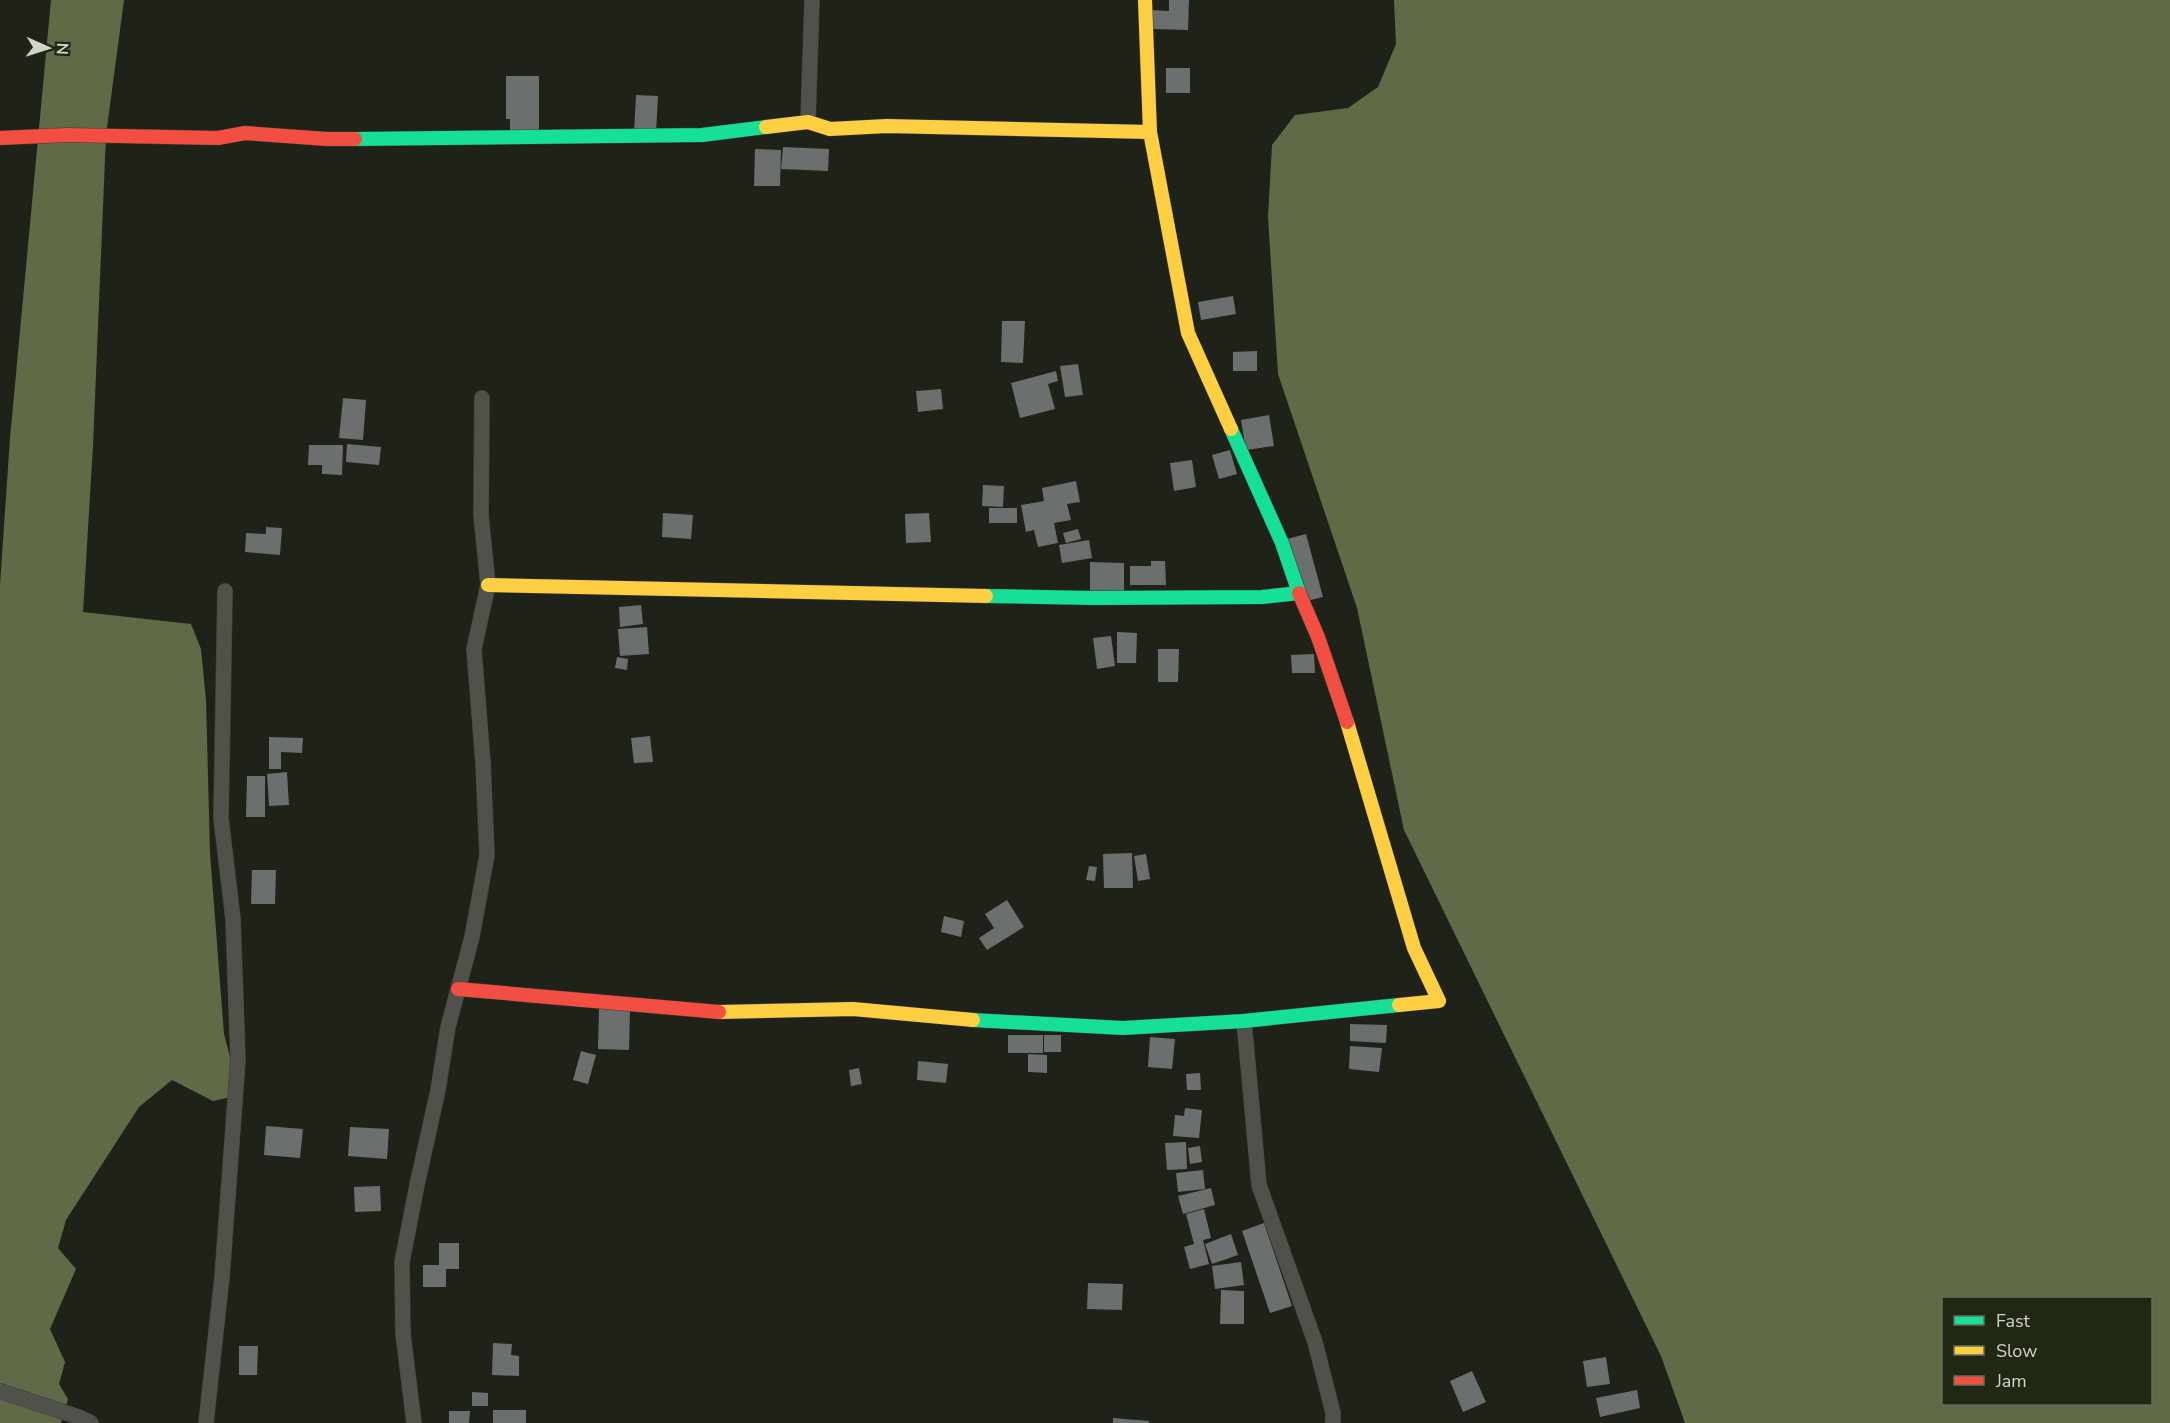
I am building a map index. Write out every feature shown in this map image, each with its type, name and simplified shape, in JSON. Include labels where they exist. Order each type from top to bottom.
[{"type":"street","points":[[808,122],[812,0]]},
{"type":"street","points":[[458,989],[712,1011],[853,1009],[990,1021],[1123,1028],[1244,1021],[1439,1001],[1414,948],[1358,756],[1318,637],[1299,593],[1282,543],[1188,333],[1150,132],[1145,0]]},
{"type":"street","points":[[0,138],[67,135],[218,138],[245,133],[327,139],[702,135],[808,122],[830,129],[887,126],[1150,132]]},
{"type":"street","points":[[414,1423],[403,1334],[402,1262],[438,1090],[448,1027],[472,937],[487,855],[483,763],[474,649],[488,585],[481,515],[482,399]]},
{"type":"street","points":[[488,585],[1094,598],[1262,597],[1299,593]]},
{"type":"street","points":[[206,1423],[222,1277],[238,1060],[233,919],[221,818],[225,591]]},
{"type":"street","points":[[1244,1021],[1259,1185],[1315,1342],[1333,1413],[1333,1423]]},
{"type":"street","points":[[0,1391],[85,1420]]},
{"type":"shaded area","points":[[51,0],[124,0],[106,135],[93,446],[83,612],[191,624],[201,649],[206,700],[210,853],[224,1034],[240,1095],[213,1101],[172,1080],[139,1107],[66,1220],[58,1248],[76,1269],[50,1329],[65,1362],[59,1384],[68,1399],[61,1423],[0,1423],[0,585],[10,438]]},
{"type":"shaded area","points":[[1394,0],[2170,0],[2170,1423],[1685,1423],[1661,1356],[1404,830],[1357,608],[1278,374],[1268,217],[1272,145],[1295,115],[1348,108],[1378,87],[1396,44]]},
{"type":"building","points":[[1169,0],[1189,0],[1188,30],[1152,29],[1152,10],[1169,11]]},
{"type":"building","points":[[1166,68],[1190,68],[1190,93],[1166,93]]},
{"type":"building","points":[[506,76],[539,76],[539,135],[510,135],[510,119],[506,119]]},
{"type":"building","points":[[636,95],[658,96],[656,134],[634,133]]},
{"type":"building","points":[[783,147],[829,149],[828,171],[781,169]]},
{"type":"building","points":[[755,149],[781,150],[780,186],[754,186]]},
{"type":"building","points":[[1233,296],[1236,314],[1201,320],[1198,302]]},
{"type":"building","points":[[1002,321],[1025,321],[1023,363],[1001,362]]},
{"type":"building","points":[[1257,351],[1257,371],[1233,371],[1233,352]]},
{"type":"building","points":[[1078,364],[1083,395],[1065,397],[1060,366]]},
{"type":"building","points":[[1056,371],[1058,381],[1048,384],[1055,409],[1020,418],[1011,383]]},
{"type":"building","points":[[941,389],[943,409],[918,412],[916,391]]},
{"type":"building","points":[[343,398],[366,400],[363,440],[339,438]]},
{"type":"building","points":[[1269,415],[1274,446],[1246,450],[1241,420]]},
{"type":"building","points":[[347,444],[381,447],[379,465],[346,462]]},
{"type":"building","points":[[309,445],[343,445],[342,475],[322,474],[322,465],[308,465]]},
{"type":"building","points":[[1230,450],[1237,474],[1219,479],[1212,455]]},
{"type":"building","points":[[1192,460],[1196,487],[1174,491],[1170,463]]},
{"type":"building","points":[[1076,481],[1080,502],[1067,504],[1071,520],[1054,523],[1058,543],[1038,547],[1034,530],[1026,532],[1021,505],[1044,501],[1042,488]]},
{"type":"building","points":[[983,485],[1004,486],[1003,507],[982,506]]},
{"type":"building","points":[[989,508],[1017,508],[1017,523],[989,523]]},
{"type":"building","points":[[663,513],[693,515],[691,539],[662,537]]},
{"type":"building","points":[[929,513],[931,542],[906,543],[905,514]]},
{"type":"building","points":[[266,527],[282,528],[280,555],[245,552],[246,533],[266,534]]},
{"type":"building","points":[[1078,529],[1081,539],[1066,543],[1063,533]]},
{"type":"building","points":[[1306,534],[1323,597],[1303,602],[1287,539]]},
{"type":"building","points":[[1089,540],[1092,558],[1062,563],[1059,545]]},
{"type":"building","points":[[1151,561],[1165,561],[1166,585],[1130,585],[1130,566],[1151,566]]},
{"type":"building","points":[[1090,562],[1124,563],[1124,592],[1090,592]]},
{"type":"building","points":[[641,605],[643,624],[620,627],[619,607]]},
{"type":"building","points":[[647,627],[649,654],[620,656],[618,629]]},
{"type":"building","points":[[1117,632],[1137,633],[1136,663],[1117,663]]},
{"type":"building","points":[[1111,636],[1115,666],[1097,669],[1093,638]]},
{"type":"building","points":[[1158,649],[1179,649],[1178,682],[1158,682]]},
{"type":"building","points":[[1314,654],[1315,673],[1292,673],[1291,655]]},
{"type":"building","points":[[617,657],[628,659],[627,670],[615,668]]},
{"type":"building","points":[[650,736],[653,762],[634,763],[631,738]]},
{"type":"building","points":[[269,737],[303,738],[302,753],[281,752],[281,769],[269,769]]},
{"type":"building","points":[[287,772],[289,805],[269,806],[267,774]]},
{"type":"building","points":[[247,776],[265,776],[265,817],[246,817]]},
{"type":"building","points":[[1132,853],[1133,888],[1104,888],[1103,854]]},
{"type":"building","points":[[1146,854],[1150,879],[1138,881],[1134,856]]},
{"type":"building","points":[[1089,866],[1097,867],[1095,881],[1086,880]]},
{"type":"building","points":[[252,870],[276,870],[275,904],[251,904]]},
{"type":"building","points":[[1007,900],[1024,927],[987,950],[979,938],[994,928],[985,914]]},
{"type":"building","points":[[944,916],[964,921],[961,937],[941,932]]},
{"type":"building","points":[[599,1009],[630,1010],[629,1050],[598,1049]]},
{"type":"building","points":[[1350,1024],[1387,1025],[1386,1043],[1350,1041]]},
{"type":"building","points":[[1008,1035],[1043,1035],[1043,1053],[1008,1053]]},
{"type":"building","points":[[1044,1035],[1061,1035],[1061,1052],[1044,1052]]},
{"type":"building","points":[[1150,1037],[1175,1039],[1172,1069],[1148,1067]]},
{"type":"building","points":[[1350,1046],[1382,1048],[1379,1072],[1349,1069]]},
{"type":"building","points":[[581,1051],[596,1055],[588,1084],[573,1080]]},
{"type":"building","points":[[1028,1054],[1047,1055],[1047,1073],[1028,1072]]},
{"type":"building","points":[[918,1061],[948,1064],[946,1083],[917,1080]]},
{"type":"building","points":[[859,1068],[862,1084],[851,1086],[849,1070]]},
{"type":"building","points":[[1200,1073],[1201,1090],[1187,1090],[1186,1074]]},
{"type":"building","points":[[1185,1108],[1202,1110],[1199,1138],[1173,1136],[1175,1115],[1184,1116]]},
{"type":"building","points":[[266,1126],[303,1129],[300,1158],[264,1155]]},
{"type":"building","points":[[350,1127],[389,1129],[387,1159],[348,1156]]},
{"type":"building","points":[[1186,1142],[1187,1169],[1167,1170],[1165,1143]]},
{"type":"building","points":[[1200,1146],[1202,1162],[1190,1164],[1188,1148]]},
{"type":"building","points":[[1203,1170],[1205,1189],[1178,1192],[1176,1173]]},
{"type":"building","points":[[380,1186],[381,1211],[355,1212],[354,1187]]},
{"type":"building","points":[[1211,1188],[1215,1205],[1183,1214],[1178,1196]]},
{"type":"building","points":[[1204,1209],[1211,1238],[1203,1240],[1209,1264],[1190,1269],[1184,1247],[1194,1244],[1186,1214]]},
{"type":"building","points":[[1264,1223],[1292,1306],[1270,1313],[1242,1231]]},
{"type":"building","points":[[1231,1234],[1238,1255],[1212,1264],[1205,1244]]},
{"type":"building","points":[[439,1243],[459,1243],[459,1269],[446,1269],[446,1287],[423,1287],[423,1265],[439,1265]]},
{"type":"building","points":[[1241,1262],[1244,1285],[1215,1289],[1212,1266]]},
{"type":"building","points":[[1088,1283],[1123,1284],[1122,1310],[1087,1309]]},
{"type":"building","points":[[1221,1290],[1244,1291],[1244,1324],[1220,1324]]},
{"type":"building","points":[[493,1343],[512,1344],[511,1355],[519,1356],[519,1376],[492,1375]]},
{"type":"building","points":[[239,1346],[258,1346],[257,1375],[239,1375]]},
{"type":"building","points":[[1606,1357],[1610,1384],[1587,1387],[1583,1361]]},
{"type":"building","points":[[1472,1371],[1486,1402],[1463,1412],[1450,1381]]},
{"type":"building","points":[[1637,1390],[1640,1408],[1600,1417],[1596,1398]]},
{"type":"building","points":[[472,1392],[488,1393],[488,1406],[472,1406]]},
{"type":"building","points":[[493,1410],[526,1410],[526,1423],[493,1423]]},
{"type":"building","points":[[449,1411],[470,1411],[469,1423],[449,1423]]},
{"type":"building","points":[[1113,1418],[1149,1421],[1149,1423],[1113,1423]]},
{"type":"traffic: fast","points":[[355,139],[702,135],[766,127]]},
{"type":"traffic: fast","points":[[986,596],[1262,597],[1299,593],[1282,543],[1231,429]]},
{"type":"traffic: fast","points":[[973,1020],[1123,1028],[1244,1021],[1399,1005]]},
{"type":"traffic: slow","points":[[1145,0],[1150,132],[1188,333],[1231,429]]},
{"type":"traffic: slow","points":[[766,127],[808,122],[830,129],[887,126],[1150,132]]},
{"type":"traffic: slow","points":[[488,585],[986,596]]},
{"type":"traffic: slow","points":[[1347,722],[1414,948],[1439,1001],[1399,1005]]},
{"type":"traffic: slow","points":[[719,1012],[853,1009],[973,1020]]},
{"type":"traffic: jam","points":[[0,138],[67,135],[218,138],[245,133],[355,139]]},
{"type":"traffic: jam","points":[[1299,593],[1318,637],[1347,722]]},
{"type":"traffic: jam","points":[[458,989],[719,1012]]}]
